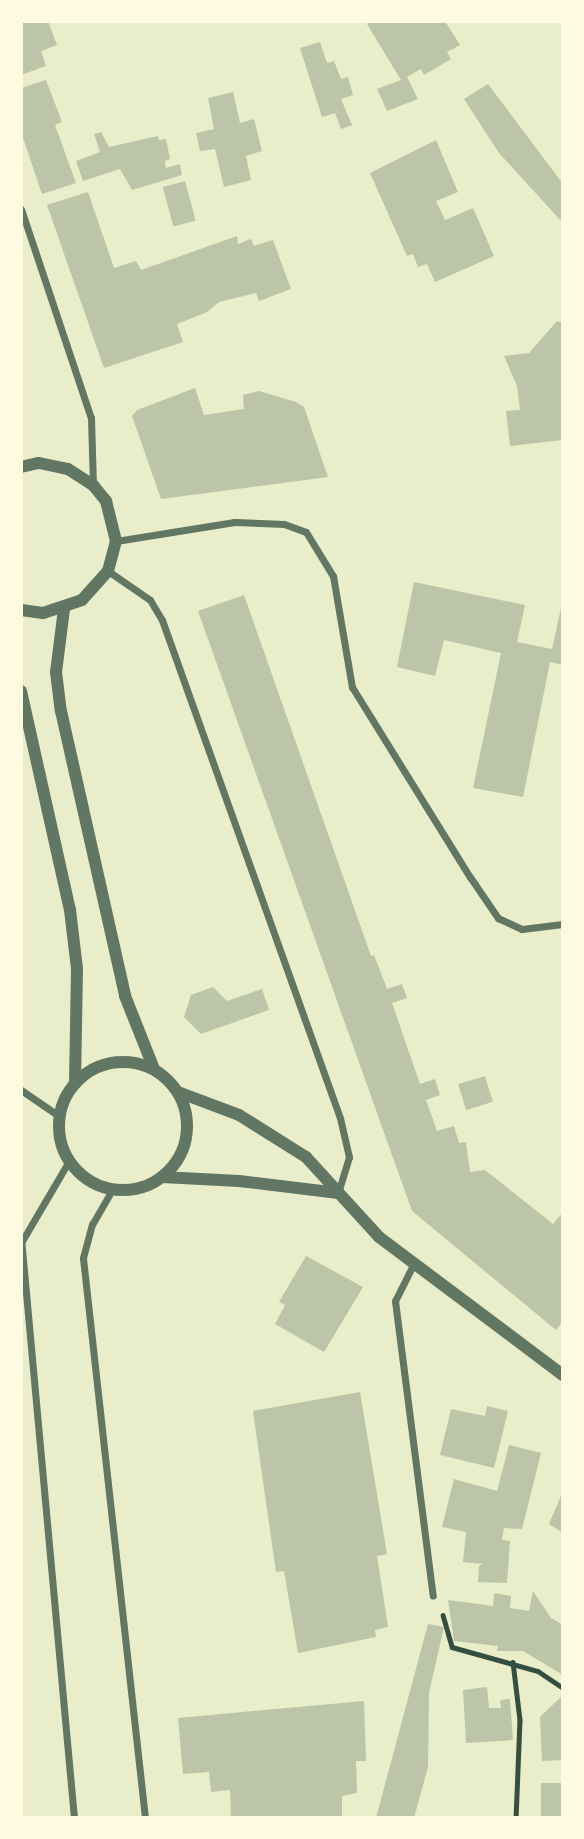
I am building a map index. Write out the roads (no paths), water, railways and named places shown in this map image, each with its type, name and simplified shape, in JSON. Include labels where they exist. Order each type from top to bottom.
[{"type":"street","points":[[21,209],[91,418],[93,485]]},
{"type":"street","points":[[21,467],[39,463],[68,468],[93,485],[106,501],[116,541],[108,571],[97,588],[64,609],[43,613],[21,610]]},
{"type":"street","points":[[116,541],[234,522],[284,524],[306,531],[333,576],[352,687],[470,877],[498,918],[522,929],[563,924]]},
{"type":"street","points":[[108,571],[150,600],[162,620],[340,1118],[349,1157],[338,1193]]},
{"type":"street","points":[[21,691],[70,910],[77,969],[75,1082],[59,1116],[60,1139],[69,1161],[80,1174],[112,1189],[147,1186],[163,1177],[184,1147],[186,1109],[178,1092],[154,1069],[125,996],[61,711],[56,672],[64,609]]},
{"type":"street","points":[[75,1082],[104,1064],[129,1062],[154,1069]]},
{"type":"street","points":[[21,1090],[59,1116]]},
{"type":"street","points":[[178,1092],[239,1115],[306,1157],[379,1237],[563,1376]]},
{"type":"street","points":[[69,1161],[22,1239],[74,1818]]},
{"type":"street","points":[[163,1177],[239,1181],[338,1193]]},
{"type":"street","points":[[112,1189],[92,1224],[83,1258],[145,1818]]},
{"type":"street","points":[[413,1265],[395,1301],[433,1596]]}]
